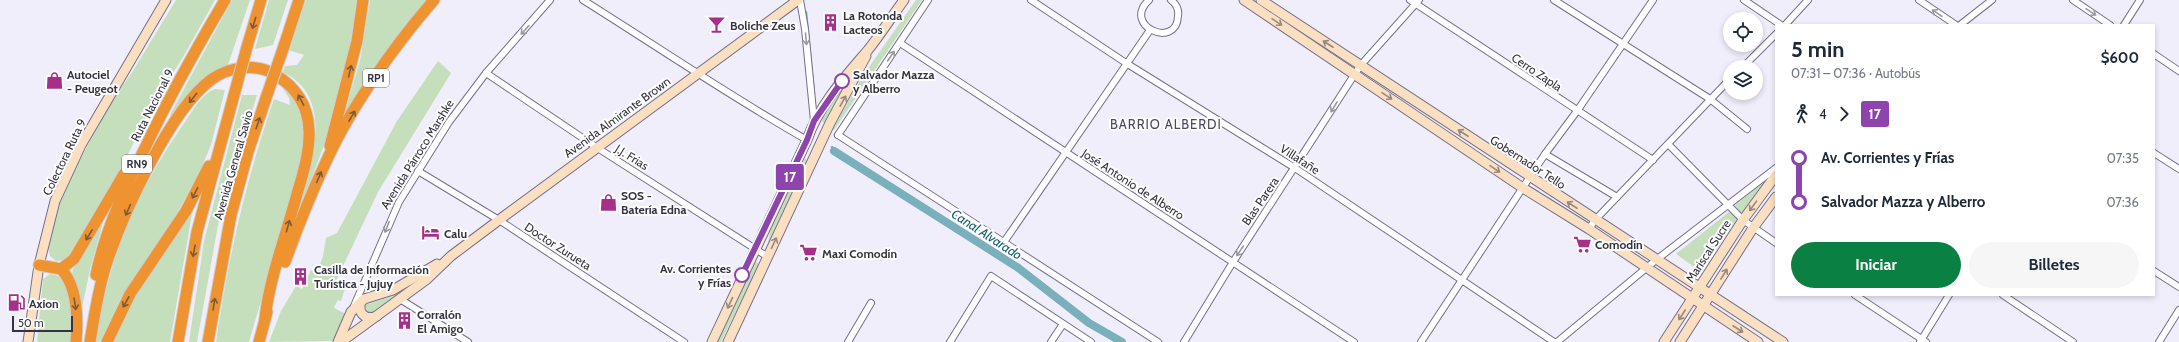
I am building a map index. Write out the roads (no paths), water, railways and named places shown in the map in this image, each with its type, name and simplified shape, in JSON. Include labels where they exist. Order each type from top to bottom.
[{"type":"highway","name":"Ruta Nacional 9","points":[[84,342],[97,271],[113,218],[158,120],[199,44],[225,0]]},
{"type":"highway","points":[[107,342],[130,294],[186,210],[219,145],[261,0]]},
{"type":"highway","name":"Avenida General Savio","points":[[208,342],[230,215],[248,152],[299,0]]},
{"type":"highway","points":[[264,318],[291,245],[325,162],[355,49],[363,0]]},
{"type":"highway","name":"RP1","points":[[325,162],[376,78],[434,0]]},
{"type":"highway","points":[[61,269],[74,259],[102,214],[168,88],[199,44]]},
{"type":"highway","points":[[90,342],[101,283],[112,248],[130,204],[162,143],[177,119],[206,84],[227,72],[248,68],[270,71],[285,81],[295,91],[304,105],[309,131],[300,182],[268,295],[259,342]]},
{"type":"highway","name":"Avenida General Savio","points":[[178,342],[197,232],[219,145]]},
{"type":"highway","points":[[38,265],[61,269],[70,281],[77,318],[76,342]]},
{"type":"street","name":"Colectora Ruta 9","points":[[28,342],[38,265],[55,201],[68,172],[110,93],[166,0]]},
{"type":"street","name":"Avenida Párroco Marshke","points":[[342,341],[351,312],[389,223],[418,171],[449,122],[486,73],[550,0]]},
{"type":"street","points":[[583,0],[698,72],[754,110],[807,140]]},
{"type":"street","points":[[799,0],[805,29],[814,121]]},
{"type":"street","name":"Avenida Almirante Brown","points":[[451,256],[698,72],[799,0]]},
{"type":"street","points":[[712,342],[807,140],[814,121],[850,69],[869,49],[904,0]]},
{"type":"street","points":[[838,135],[928,0]]},
{"type":"street","name":"Villafañe","points":[[1031,0],[1126,63],[1295,168],[1555,342]]},
{"type":"street","points":[[1149,0],[1143,9],[1142,15],[1145,26],[1150,30],[1161,34],[1176,25],[1179,13],[1177,7],[1171,0]]},
{"type":"street","name":"Gobernador Tello","points":[[1244,0],[1530,177],[1783,342]]},
{"type":"street","name":"Gobernador Tello","points":[[1261,0],[1523,188],[1589,229],[1758,342]]},
{"type":"street","points":[[1554,0],[1710,99],[1747,129]]},
{"type":"street","points":[[1421,342],[1544,154],[1577,112],[1654,0]]},
{"type":"street","points":[[1744,0],[1779,24]]},
{"type":"street","points":[[1786,24],[1808,0]]},
{"type":"street","points":[[1919,0],[1955,24]]},
{"type":"street","points":[[1961,24],[1992,0]]},
{"type":"street","points":[[2073,0],[2109,24]]},
{"type":"street","points":[[2125,24],[2140,0]]},
{"type":"street","name":"Blas Parera","points":[[1184,342],[1233,262],[1358,70],[1415,1]]},
{"type":"street","name":"Cerro Zapla","points":[[1415,1],[1577,112],[1653,160]]},
{"type":"street","points":[[1004,242],[1150,30]]},
{"type":"street","points":[[1749,60],[1775,35]]},
{"type":"street","name":"José Antonio de Alberro","points":[[900,43],[1354,342]]},
{"type":"street","points":[[728,342],[825,136],[869,49]]},
{"type":"street","points":[[2155,55],[2179,71]]},
{"type":"street","name":"J.J. Frias","points":[[486,73],[596,148],[768,257]]},
{"type":"street","points":[[1589,229],[1617,197],[1669,145],[1723,86]]},
{"type":"street","points":[[825,136],[838,135],[1158,342]]},
{"type":"street","points":[[1669,145],[1729,204],[1743,220],[1775,242]]},
{"type":"street","points":[[1544,154],[1617,197]]},
{"type":"street","points":[[2155,154],[2179,169]]},
{"type":"street","points":[[1555,342],[1656,260],[1775,169]]},
{"type":"street","name":"Doctor Zurueta","points":[[418,171],[498,220],[684,342]]},
{"type":"street","name":"Mariscal Sucre","points":[[1664,342],[1743,220],[1775,176]]},
{"type":"street","name":"Mariscal Sucre","points":[[1680,342],[1753,228],[1775,198]]},
{"type":"street","points":[[351,312],[364,300],[393,290],[451,256]]},
{"type":"street","points":[[342,341],[427,279],[451,256]]},
{"type":"street","points":[[2155,272],[2179,288]]},
{"type":"street","points":[[950,342],[991,276],[1091,342]]},
{"type":"street","points":[[1856,296],[1923,341],[1948,296]]},
{"type":"street","points":[[2004,296],[2073,342]]},
{"type":"street","points":[[400,299],[468,342]]},
{"type":"street","points":[[848,342],[871,303]]},
{"type":"street","points":[[360,305],[361,312],[364,316],[371,318],[378,315]]},
{"type":"street","points":[[2159,342],[2179,310]]},
{"type":"street","points":[[1051,342],[1063,324]]},
{"type":"waterway","points":[[806,12],[814,94]]},
{"type":"waterway","name":"Canal Alvarado","points":[[832,147],[834,151]]},
{"type":"waterway","name":"Canal Alvarado","points":[[834,151],[1017,267],[1089,323],[1122,342]]},
{"type":"place","name":"La Rotonda Lacteos","points":[[830,22]]},
{"type":"place","name":"Boliche Zeus","points":[[717,25]]},
{"type":"place","name":"Autociel - Peugeot","points":[[54,81]]},
{"type":"place","name":"Salvador Mazza y Alberro","points":[[842,81]]},
{"type":"place","name":"SOS - Batería Edna","points":[[608,202]]},
{"type":"place","name":"Calu","points":[[431,233]]},
{"type":"place","name":"Comodín","points":[[1582,244]]},
{"type":"place","name":"Maxi Comodín","points":[[809,253]]},
{"type":"place","name":"Av. Corrientes y Frías","points":[[742,275]]},
{"type":"place","name":"Casilla de Información Turística - Jujuy","points":[[301,276]]},
{"type":"place","name":"Axion","points":[[16,303]]},
{"type":"place","name":"Corralón El Amigo","points":[[404,321]]},
{"type":"district","name":"BARRIO ALBERDI","points":[[1166,124]]}]
